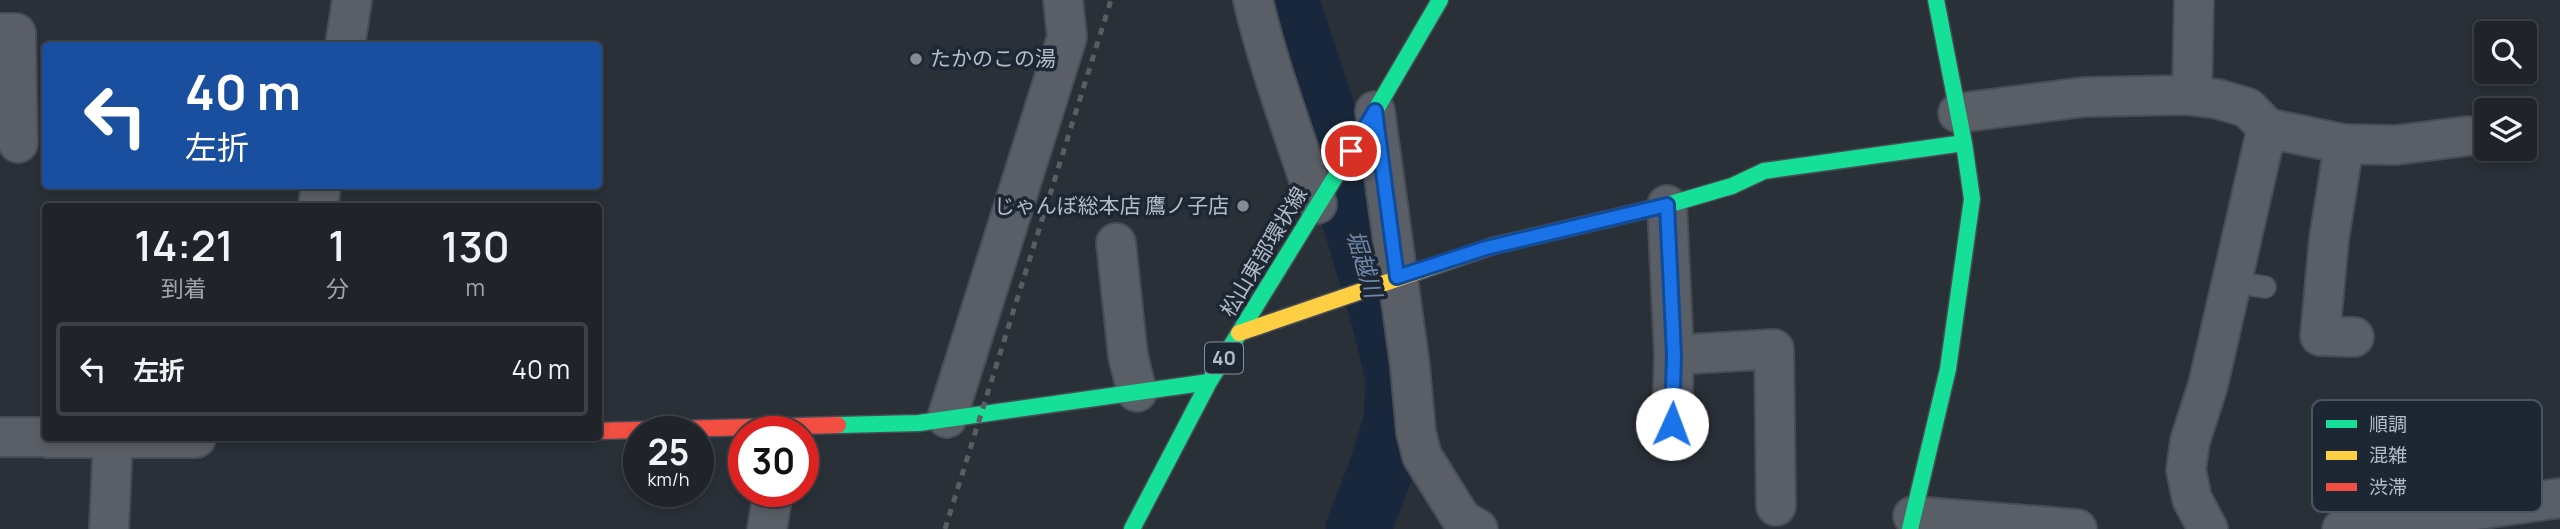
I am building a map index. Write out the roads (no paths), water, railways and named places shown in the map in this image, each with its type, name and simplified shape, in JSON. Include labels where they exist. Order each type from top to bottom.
[{"type":"street","points":[[346,42],[352,0]]},
{"type":"street","points":[[947,418],[1067,37],[1063,0]]},
{"type":"street","points":[[1252,0],[1266,55],[1320,198]]},
{"type":"street","points":[[1936,0],[1972,199],[1948,369],[1912,523],[2077,529]]},
{"type":"street","points":[[2192,95],[2194,0]]},
{"type":"street","name":"松山東部環状線","points":[[1132,529],[1209,382],[1370,120],[1432,4]]},
{"type":"street","points":[[0,33],[16,33],[21,143]]},
{"type":"street","points":[[1240,333],[1486,248],[1667,205],[1732,186],[1764,172],[1961,128],[2084,97],[2192,95],[2218,99],[2248,108],[2267,128],[2344,144],[2396,145],[2468,136]]},
{"type":"street","points":[[1370,120],[1410,366],[1416,432],[1422,456],[1462,520],[1478,529]]},
{"type":"street","points":[[2208,529],[2192,499],[2186,470],[2190,441],[2208,385],[2248,284],[2267,128]]},
{"type":"street","points":[[2344,144],[2329,239],[2320,335],[2354,337]]},
{"type":"street","points":[[1667,205],[1674,355],[1672,424]]},
{"type":"street","points":[[1116,243],[1128,356],[1137,392]]},
{"type":"street","points":[[1674,355],[1774,349],[1776,506]]},
{"type":"street","points":[[819,428],[919,423],[1209,382]]},
{"type":"street","points":[[602,431],[728,430]]},
{"type":"street","points":[[0,437],[42,438]]},
{"type":"street","points":[[109,529],[113,441]]},
{"type":"street","points":[[2542,501],[2560,498]]},
{"type":"street","points":[[767,529],[771,507]]},
{"type":"street","points":[[2342,529],[2402,525],[2478,512]]},
{"type":"waterway","name":"堀越川","points":[[1286,0],[1321,106],[1383,316],[1398,377],[1396,421],[1380,473],[1358,529]]},
{"type":"railway","points":[[945,529],[1111,0]]},
{"type":"place","name":"たかのこの湯","points":[[916,59]]},
{"type":"place","name":"じゃんぼ総本店 鷹ノ子店","points":[[1243,206]]}]
